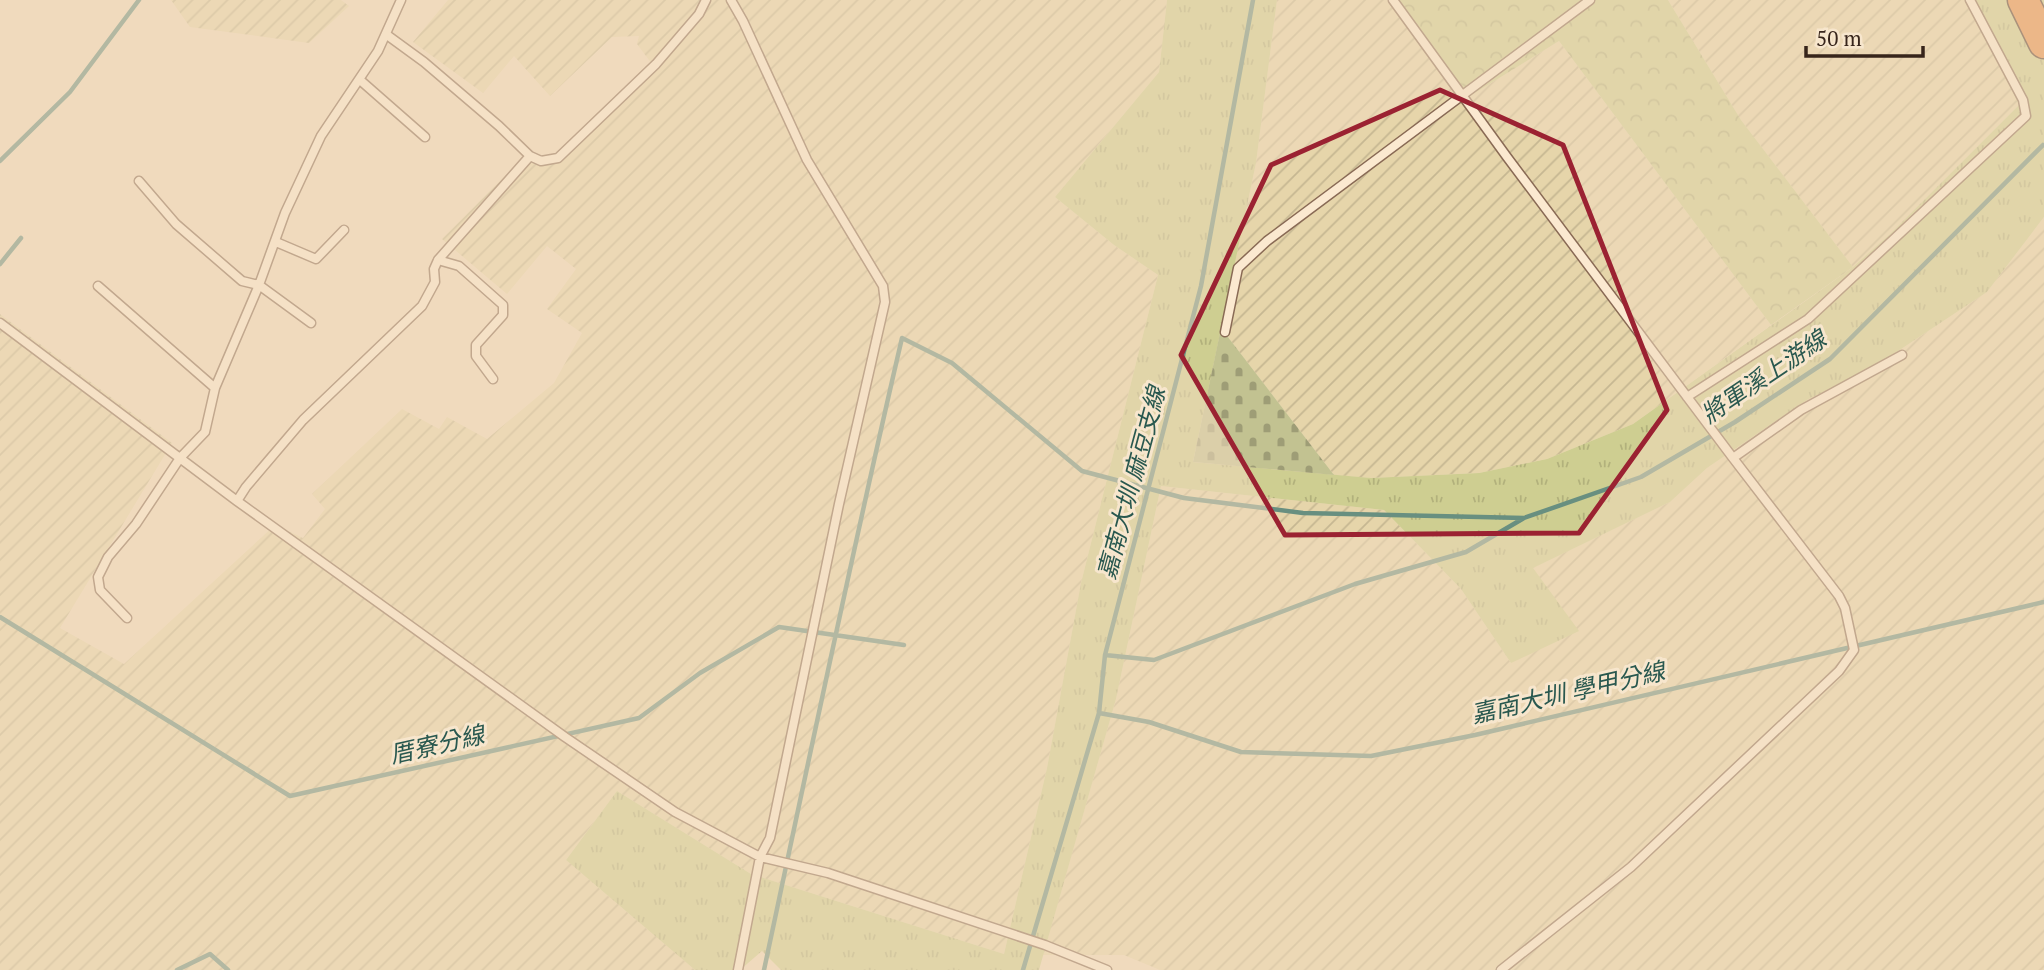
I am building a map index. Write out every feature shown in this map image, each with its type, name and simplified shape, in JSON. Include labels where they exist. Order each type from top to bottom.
[{"type":"highway","points":[[2023,0],[2044,43]]},
{"type":"lane","points":[[387,35],[424,62],[530,156],[541,161],[558,158],[656,64],[699,14],[706,0]]},
{"type":"lane","points":[[731,0],[807,160],[883,286],[885,302],[839,505],[770,838],[760,857],[738,970]]},
{"type":"lane","points":[[1393,0],[1687,397],[1828,580],[1845,608],[1854,650],[1839,671],[1631,867],[1500,970]]},
{"type":"lane","points":[[1225,332],[1238,268],[1267,241],[1590,0]]},
{"type":"lane","points":[[1687,397],[1808,319],[2026,116],[2023,100],[1970,0]]},
{"type":"lane","points":[[127,618],[100,590],[98,577],[108,557],[135,524],[180,458],[205,432],[215,388],[276,243],[285,213],[321,136],[387,35],[398,1]]},
{"type":"lane","points":[[360,80],[425,137]]},
{"type":"lane","points":[[237,501],[303,420],[422,306],[435,282],[434,269],[438,260],[530,156]]},
{"type":"lane","points":[[139,181],[176,223],[242,281],[259,285],[311,323]]},
{"type":"lane","points":[[276,243],[316,260],[344,230]]},
{"type":"lane","points":[[438,260],[459,266],[503,305],[503,315],[475,345],[475,356],[493,379]]},
{"type":"lane","points":[[98,286],[215,388]]},
{"type":"lane","points":[[0,323],[237,501],[675,813],[760,857],[828,873],[1045,945],[1107,970]]},
{"type":"lane","points":[[1733,458],[1801,410],[1902,355]]},
{"type":"highlighted area","points":[[1440,90],[1563,145],[1667,410],[1579,533],[1285,535],[1181,355],[1271,165]]},
{"type":"shaded area","points":[[171,0],[341,0],[349,6],[309,43],[190,27]]},
{"type":"shaded area","points":[[448,0],[1167,0],[1159,72],[1055,197],[1114,245],[1158,275],[1081,583],[1047,768],[1004,954],[751,874],[617,791],[566,860],[695,970],[0,970],[0,314],[172,443],[60,628],[124,664],[275,525],[303,538],[325,509],[312,494],[402,409],[439,429],[447,417],[487,439],[554,383],[582,333],[547,309],[576,269],[547,246],[507,294],[442,239],[520,161],[550,160],[652,64],[637,44],[639,36],[612,37],[550,96],[514,56],[483,93],[413,42]]},
{"type":"shaded area","points":[[1277,0],[1392,0],[1470,96],[1559,41],[1771,325],[1633,424],[1547,459],[1479,473],[1370,478],[1334,475],[1221,328],[1256,163]]},
{"type":"shaded area","points":[[1668,0],[1968,0],[2019,105],[1890,234],[1853,267],[1741,120]]},
{"type":"shaded area","points":[[2044,217],[2044,970],[1160,970],[1124,955],[1043,955],[1116,699],[1161,486],[1384,510],[1461,589],[1511,663],[1532,568],[1670,502],[1707,468],[1807,400],[1871,369],[1987,292]]},
{"type":"green space","points":[[1167,0],[1277,0],[1256,163],[1193,462],[1371,478],[1479,473],[1547,459],[1633,424],[1853,267],[1890,234],[2019,105],[1968,0],[2044,0],[2044,217],[1987,292],[1871,369],[1807,400],[1707,468],[1670,502],[1533,568],[1579,631],[1511,663],[1461,589],[1384,510],[1161,486],[1116,699],[1039,970],[781,970],[762,951],[740,970],[695,970],[566,860],[617,791],[751,874],[1004,954],[1047,768],[1081,583],[1158,275],[1114,245],[1055,197],[1159,72]]},
{"type":"green space","points":[[1392,0],[1668,0],[1741,120],[1853,267],[1771,325],[1559,41],[1470,96]]},
{"type":"green space","points":[[1221,328],[1334,475],[1193,462]]},
{"type":"waterway","points":[[0,161],[70,92],[139,0]]},
{"type":"waterway","name":"嘉南大圳 麻豆支線","points":[[1023,970],[1099,713],[1105,655],[1201,286],[1253,0]]},
{"type":"waterway","name":"將軍溪上游線","points":[[1105,655],[1154,660],[1355,584],[1466,552],[1524,518],[1641,477],[1735,422],[1830,359],[2043,145]]},
{"type":"waterway","points":[[0,264],[21,238]]},
{"type":"waterway","points":[[764,970],[902,338],[952,363],[1082,471],[1184,498],[1303,513],[1524,518]]},
{"type":"waterway","name":"嘉南大圳 學甲分線","points":[[1099,713],[1149,722],[1241,752],[1371,756],[1475,735],[2044,602]]},
{"type":"waterway","name":"厝寮分線","points":[[0,617],[290,796],[639,718],[700,673],[779,627],[904,645]]},
{"type":"waterway","points":[[177,970],[210,954],[228,970]]}]
